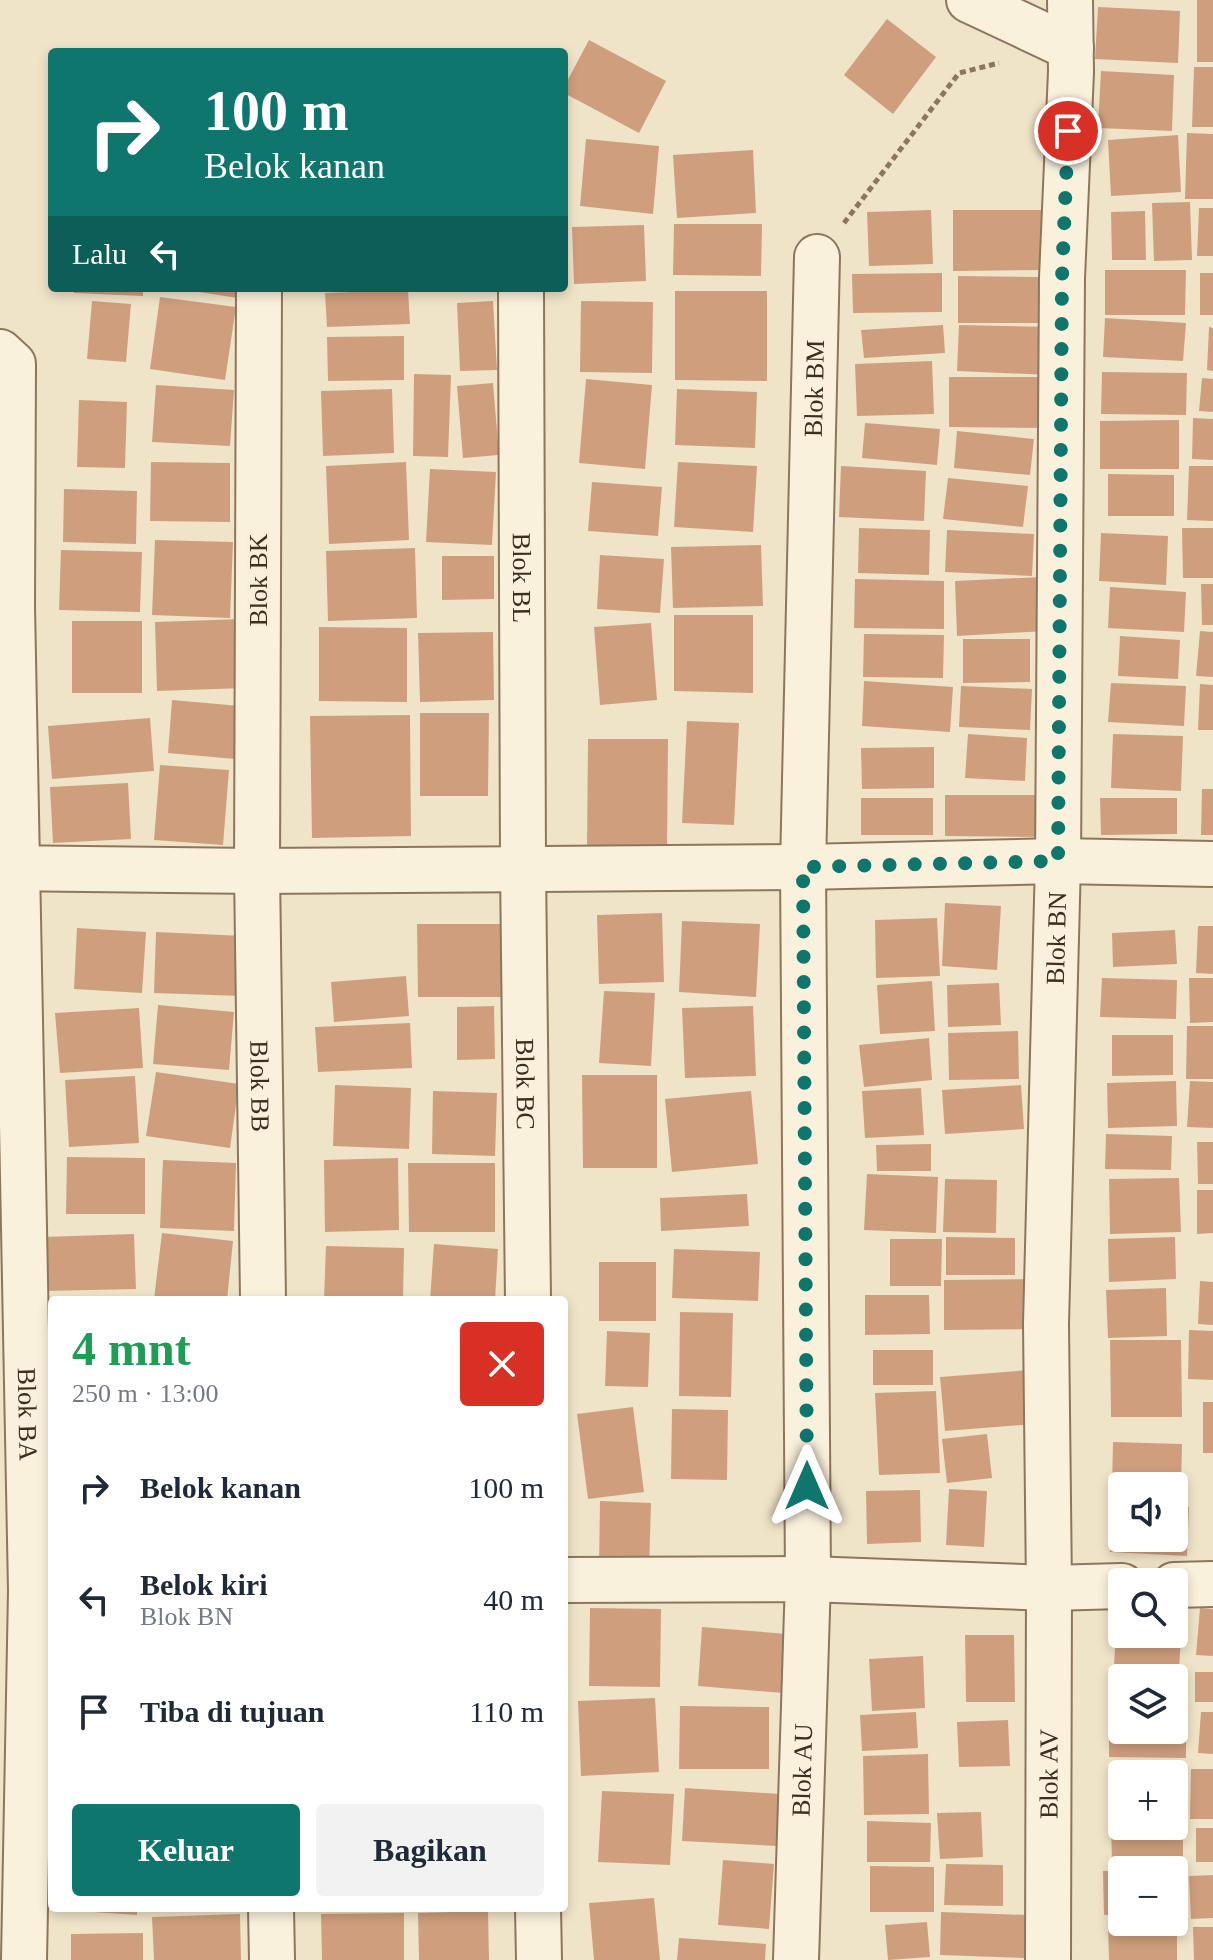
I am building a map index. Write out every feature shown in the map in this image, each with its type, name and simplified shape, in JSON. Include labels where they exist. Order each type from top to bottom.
[{"type":"street","points":[[969,0],[1071,60]]},
{"type":"street","name":"Blok BN","points":[[1049,1588],[1046,1324],[1058,861],[1062,278],[1071,60],[1070,0]]},
{"type":"street","name":"Blok BM","points":[[808,1579],[803,867],[817,257]]},
{"type":"street","name":"Blok BK","points":[[257,871],[259,292]]},
{"type":"street","name":"Blok BL","points":[[521,292],[523,868]]},
{"type":"street","name":"Blok BA","points":[[7,358],[8,868],[41,1591],[24,1960]]},
{"type":"street","points":[[8,868],[257,871],[803,867],[1058,861],[1213,864]]},
{"type":"street","name":"Blok BC","points":[[523,868],[528,1296]]},
{"type":"street","name":"Blok BB","points":[[257,871],[263,1296]]},
{"type":"street","points":[[568,1580],[808,1579],[1049,1588],[1108,1586]]},
{"type":"street","name":"Blok AU","points":[[796,1960],[808,1579]]},
{"type":"street","points":[[1188,1585],[1213,1584]]},
{"type":"street","name":"Blok AV","points":[[1048,1960],[1049,1588]]},
{"type":"street","points":[[271,1912],[272,1960]]},
{"type":"street","points":[[538,1912],[539,1960]]},
{"type":"path","points":[[817,257],[959,73],[1007,61],[1071,60]]},
{"type":"building","points":[[1197,0],[1213,0],[1213,62],[1197,62]]},
{"type":"building","points":[[1098,7],[1180,11],[1178,63],[1095,59]]},
{"type":"building","points":[[887,19],[936,57],[893,114],[844,75]]},
{"type":"building","points":[[589,40],[666,81],[639,133],[568,95],[568,79]]},
{"type":"building","points":[[1194,67],[1213,67],[1213,127],[1192,127]]},
{"type":"building","points":[[1101,71],[1174,75],[1172,131],[1098,128]]},
{"type":"building","points":[[1187,133],[1213,134],[1213,199],[1185,199]]},
{"type":"building","points":[[1178,135],[1181,192],[1111,196],[1108,140]]},
{"type":"building","points":[[586,139],[659,146],[653,214],[580,206]]},
{"type":"building","points":[[753,150],[756,213],[677,218],[673,155]]},
{"type":"building","points":[[1190,202],[1192,260],[1154,261],[1152,203]]},
{"type":"building","points":[[1199,208],[1213,208],[1213,256],[1197,256]]},
{"type":"building","points":[[931,210],[933,264],[869,266],[867,212]]},
{"type":"building","points":[[953,210],[1046,210],[1047,270],[953,271]]},
{"type":"building","points":[[1145,211],[1146,260],[1112,260],[1111,212]]},
{"type":"building","points":[[674,224],[762,224],[761,276],[673,275]]},
{"type":"building","points":[[644,225],[646,281],[574,284],[572,227]]},
{"type":"building","points":[[1105,270],[1186,270],[1185,315],[1105,315]]},
{"type":"building","points":[[942,273],[942,312],[853,313],[852,274]]},
{"type":"building","points":[[1200,273],[1213,273],[1213,315],[1200,315]]},
{"type":"building","points":[[958,276],[1038,277],[1038,323],[958,323]]},
{"type":"building","points":[[675,291],[767,291],[767,381],[675,380]]},
{"type":"building","points":[[143,292],[143,296],[74,293]]},
{"type":"building","points":[[199,292],[239,292],[238,298]]},
{"type":"building","points":[[408,292],[410,324],[327,327],[325,293]]},
{"type":"building","points":[[160,297],[236,307],[225,380],[150,369]]},
{"type":"building","points":[[92,301],[131,304],[126,362],[87,359]]},
{"type":"building","points":[[493,301],[497,370],[460,371],[457,303]]},
{"type":"building","points":[[581,301],[653,302],[652,373],[580,372]]},
{"type":"building","points":[[1105,318],[1186,323],[1183,361],[1103,357]]},
{"type":"building","points":[[943,325],[945,353],[864,358],[861,330]]},
{"type":"building","points":[[959,325],[1051,327],[1049,375],[957,371]]},
{"type":"building","points":[[1209,327],[1213,328],[1213,371],[1207,370]]},
{"type":"building","points":[[404,336],[404,380],[328,381],[327,337]]},
{"type":"building","points":[[932,361],[934,414],[857,416],[855,364]]},
{"type":"building","points":[[1102,372],[1187,373],[1186,415],[1101,414]]},
{"type":"building","points":[[414,374],[451,375],[448,457],[413,456]]},
{"type":"building","points":[[949,377],[1040,377],[1040,428],[949,427]]},
{"type":"building","points":[[1202,378],[1213,379],[1213,412],[1199,411]]},
{"type":"building","points":[[586,379],[652,385],[645,469],[579,463]]},
{"type":"building","points":[[493,383],[499,455],[463,458],[457,386]]},
{"type":"building","points":[[156,385],[234,390],[230,446],[152,442]]},
{"type":"building","points":[[392,389],[394,453],[323,456],[321,391]]},
{"type":"building","points":[[677,389],[757,392],[755,448],[675,445]]},
{"type":"building","points":[[79,400],[127,402],[125,468],[77,467]]},
{"type":"building","points":[[1193,418],[1213,419],[1213,460],[1192,459]]},
{"type":"building","points":[[1179,420],[1179,469],[1100,469],[1100,421]]},
{"type":"building","points":[[865,423],[940,429],[937,465],[862,458]]},
{"type":"building","points":[[957,431],[1034,439],[1030,475],[954,468]]},
{"type":"building","points":[[151,462],[230,463],[230,522],[150,521]]},
{"type":"building","points":[[406,462],[409,540],[329,544],[326,466]]},
{"type":"building","points":[[678,462],[757,466],[753,532],[674,527]]},
{"type":"building","points":[[841,466],[926,471],[924,521],[839,517]]},
{"type":"building","points":[[1189,466],[1213,466],[1213,521],[1187,520]]},
{"type":"building","points":[[430,469],[496,472],[492,545],[426,542]]},
{"type":"building","points":[[1108,474],[1174,475],[1174,516],[1108,516]]},
{"type":"building","points":[[948,478],[1028,486],[1023,527],[943,519]]},
{"type":"building","points":[[592,482],[662,487],[658,536],[588,531]]},
{"type":"building","points":[[64,489],[137,491],[136,544],[63,542]]},
{"type":"building","points":[[859,528],[930,530],[929,575],[858,573]]},
{"type":"building","points":[[1182,528],[1213,528],[1213,578],[1183,578]]},
{"type":"building","points":[[947,530],[1034,534],[1032,576],[945,572]]},
{"type":"building","points":[[1101,533],[1168,536],[1166,585],[1099,581]]},
{"type":"building","points":[[155,540],[233,542],[230,618],[152,615]]},
{"type":"building","points":[[761,545],[763,606],[673,608],[671,547]]},
{"type":"building","points":[[415,548],[417,618],[328,621],[326,551]]},
{"type":"building","points":[[61,550],[142,552],[140,612],[59,610]]},
{"type":"building","points":[[600,555],[664,559],[660,613],[597,609]]},
{"type":"building","points":[[442,556],[494,556],[494,599],[442,600]]},
{"type":"building","points":[[1042,577],[1045,631],[957,636],[955,581]]},
{"type":"building","points":[[855,579],[944,581],[944,629],[854,628]]},
{"type":"building","points":[[1201,584],[1213,584],[1213,625],[1202,625]]},
{"type":"building","points":[[1110,587],[1186,592],[1184,632],[1108,628]]},
{"type":"building","points":[[674,615],[753,615],[753,693],[674,691]]},
{"type":"building","points":[[242,619],[245,688],[157,691],[155,622]]},
{"type":"building","points":[[72,621],[142,621],[142,693],[72,693]]},
{"type":"building","points":[[651,623],[657,700],[600,705],[594,627]]},
{"type":"building","points":[[319,627],[407,628],[407,702],[319,701]]},
{"type":"building","points":[[1200,631],[1213,632],[1213,677],[1196,676]]},
{"type":"building","points":[[493,632],[494,700],[420,702],[418,633]]},
{"type":"building","points":[[864,634],[944,635],[943,678],[863,677]]},
{"type":"building","points":[[1120,636],[1180,640],[1178,679],[1118,676]]},
{"type":"building","points":[[963,639],[1030,639],[1030,682],[963,683]]},
{"type":"building","points":[[864,681],[953,687],[950,732],[862,726]]},
{"type":"building","points":[[1111,683],[1186,686],[1184,726],[1108,722]]},
{"type":"building","points":[[1200,684],[1213,685],[1213,730],[1198,730]]},
{"type":"building","points":[[961,686],[1032,689],[1030,730],[959,727]]},
{"type":"building","points":[[172,700],[240,706],[235,759],[168,753]]},
{"type":"building","points":[[420,713],[489,713],[488,796],[420,796]]},
{"type":"building","points":[[410,715],[411,836],[312,838],[310,716]]},
{"type":"building","points":[[150,718],[154,771],[52,779],[48,726]]},
{"type":"building","points":[[687,721],[739,723],[734,825],[682,823]]},
{"type":"building","points":[[968,734],[1027,738],[1025,781],[965,778]]},
{"type":"building","points":[[1113,734],[1183,736],[1181,791],[1111,788]]},
{"type":"building","points":[[588,739],[668,739],[667,850],[587,850]]},
{"type":"building","points":[[934,747],[934,788],[862,789],[861,748]]},
{"type":"building","points":[[160,765],[229,770],[223,845],[154,840]]},
{"type":"building","points":[[128,783],[131,839],[53,843],[50,787]]},
{"type":"building","points":[[1202,789],[1213,789],[1213,835],[1201,835]]},
{"type":"building","points":[[945,795],[1043,795],[1043,837],[945,836]]},
{"type":"building","points":[[861,798],[933,798],[933,835],[861,835]]},
{"type":"building","points":[[1100,798],[1177,798],[1177,834],[1101,835]]},
{"type":"building","points":[[945,903],[1001,906],[997,970],[942,966]]},
{"type":"building","points":[[662,913],[664,982],[599,984],[597,915]]},
{"type":"building","points":[[937,918],[940,976],[876,978],[875,920]]},
{"type":"building","points":[[682,921],[760,924],[756,997],[679,992]]},
{"type":"building","points":[[417,924],[503,924],[504,997],[418,997]]},
{"type":"building","points":[[1198,926],[1213,926],[1213,974],[1196,973]]},
{"type":"building","points":[[77,928],[146,932],[142,993],[74,989]]},
{"type":"building","points":[[1175,930],[1177,964],[1113,967],[1112,933]]},
{"type":"building","points":[[156,932],[244,936],[242,996],[154,993]]},
{"type":"building","points":[[406,976],[409,1016],[334,1022],[331,982]]},
{"type":"building","points":[[1102,978],[1177,980],[1176,1019],[1100,1017]]},
{"type":"building","points":[[1189,978],[1213,978],[1213,1022],[1190,1023]]},
{"type":"building","points":[[932,981],[935,1031],[880,1034],[877,985]]},
{"type":"building","points":[[999,983],[1001,1025],[948,1027],[947,985]]},
{"type":"building","points":[[604,991],[655,993],[651,1066],[599,1063]]},
{"type":"building","points":[[158,1005],[234,1012],[229,1070],[153,1064]]},
{"type":"building","points":[[494,1006],[495,1059],[457,1060],[457,1007]]},
{"type":"building","points":[[753,1006],[756,1076],[685,1078],[682,1008]]},
{"type":"building","points":[[139,1008],[143,1068],[60,1073],[55,1013]]},
{"type":"building","points":[[410,1023],[412,1068],[318,1072],[315,1027]]},
{"type":"building","points":[[1187,1026],[1213,1026],[1213,1079],[1186,1079]]},
{"type":"building","points":[[1018,1031],[1019,1079],[949,1080],[948,1033]]},
{"type":"building","points":[[1112,1035],[1173,1035],[1173,1075],[1112,1076]]},
{"type":"building","points":[[929,1038],[932,1080],[864,1087],[859,1045]]},
{"type":"building","points":[[156,1072],[239,1084],[230,1148],[146,1136]]},
{"type":"building","points":[[582,1075],[657,1075],[657,1168],[583,1168]]},
{"type":"building","points":[[135,1076],[139,1143],[69,1147],[65,1080]]},
{"type":"building","points":[[1176,1081],[1177,1126],[1108,1128],[1107,1083]]},
{"type":"building","points":[[1190,1081],[1213,1082],[1213,1128],[1187,1127]]},
{"type":"building","points":[[335,1085],[411,1088],[409,1149],[333,1146]]},
{"type":"building","points":[[1021,1085],[1024,1129],[945,1134],[942,1090]]},
{"type":"building","points":[[921,1088],[924,1135],[865,1138],[862,1091]]},
{"type":"building","points":[[433,1091],[497,1093],[495,1156],[432,1154]]},
{"type":"building","points":[[751,1091],[758,1164],[672,1172],[665,1099]]},
{"type":"building","points":[[1106,1134],[1172,1136],[1171,1170],[1105,1169]]},
{"type":"building","points":[[1197,1142],[1213,1142],[1213,1184],[1198,1184]]},
{"type":"building","points":[[931,1144],[931,1171],[877,1171],[876,1145]]},
{"type":"building","points":[[67,1157],[145,1158],[145,1214],[66,1214]]},
{"type":"building","points":[[398,1158],[399,1230],[325,1232],[324,1160]]},
{"type":"building","points":[[163,1160],[236,1163],[234,1231],[160,1228]]},
{"type":"building","points":[[408,1163],[495,1163],[495,1232],[409,1232]]},
{"type":"building","points":[[867,1174],[938,1177],[936,1233],[864,1230]]},
{"type":"building","points":[[1179,1178],[1181,1232],[1110,1234],[1109,1179]]},
{"type":"building","points":[[945,1179],[997,1180],[996,1233],[943,1232]]},
{"type":"building","points":[[1197,1190],[1213,1190],[1213,1233],[1197,1234]]},
{"type":"building","points":[[747,1194],[749,1226],[661,1231],[660,1198]]},
{"type":"building","points":[[162,1233],[233,1241],[227,1296],[154,1296]]},
{"type":"building","points":[[134,1234],[136,1289],[44,1291],[42,1237]]},
{"type":"building","points":[[946,1237],[1015,1238],[1015,1275],[946,1275]]},
{"type":"building","points":[[1175,1237],[1176,1279],[1109,1282],[1108,1239]]},
{"type":"building","points":[[890,1239],[942,1239],[941,1286],[890,1286]]},
{"type":"building","points":[[434,1244],[498,1249],[495,1296],[430,1296]]},
{"type":"building","points":[[326,1246],[404,1248],[403,1296],[324,1296]]},
{"type":"building","points":[[674,1249],[760,1252],[758,1301],[672,1298]]},
{"type":"building","points":[[599,1262],[656,1262],[656,1321],[599,1321]]},
{"type":"building","points":[[1035,1279],[1036,1329],[944,1330],[944,1280]]},
{"type":"building","points":[[1200,1281],[1213,1282],[1213,1325],[1198,1324]]},
{"type":"building","points":[[1166,1288],[1167,1336],[1108,1338],[1106,1290]]},
{"type":"building","points":[[865,1295],[929,1295],[930,1334],[865,1335]]},
{"type":"building","points":[[680,1312],[733,1313],[731,1397],[679,1396]]},
{"type":"building","points":[[1189,1330],[1213,1331],[1213,1380],[1188,1379]]},
{"type":"building","points":[[607,1331],[650,1333],[648,1387],[605,1386]]},
{"type":"building","points":[[1110,1340],[1181,1340],[1182,1417],[1111,1417]]},
{"type":"building","points":[[873,1350],[933,1350],[933,1385],[873,1385]]},
{"type":"building","points":[[1030,1370],[1035,1424],[945,1431],[940,1377]]},
{"type":"building","points":[[936,1391],[940,1473],[879,1475],[875,1393]]},
{"type":"building","points":[[1203,1402],[1213,1402],[1213,1453],[1203,1453]]},
{"type":"building","points":[[633,1407],[644,1492],[588,1499],[577,1414]]},
{"type":"building","points":[[672,1409],[728,1410],[727,1480],[671,1479]]},
{"type":"building","points":[[987,1434],[992,1478],[947,1483],[942,1439]]},
{"type":"building","points":[[1113,1442],[1182,1444],[1181,1472],[1112,1472]]},
{"type":"building","points":[[949,1489],[987,1491],[984,1547],[946,1545]]},
{"type":"building","points":[[920,1490],[921,1542],[867,1544],[866,1491]]},
{"type":"building","points":[[600,1501],[651,1503],[649,1570],[599,1569]]},
{"type":"building","points":[[1110,1552],[1187,1552],[1187,1556]]},
{"type":"building","points":[[590,1608],[661,1609],[660,1687],[589,1686]]},
{"type":"building","points":[[1200,1608],[1213,1609],[1213,1656],[1196,1655]]},
{"type":"building","points":[[702,1627],[788,1634],[783,1693],[698,1686]]},
{"type":"building","points":[[965,1635],[1014,1635],[1015,1702],[966,1702]]},
{"type":"building","points":[[1115,1648],[1180,1648],[1179,1664],[1114,1664]]},
{"type":"building","points":[[923,1656],[925,1708],[872,1711],[869,1659]]},
{"type":"building","points":[[1195,1672],[1213,1672],[1213,1702],[1195,1702]]},
{"type":"building","points":[[655,1698],[659,1772],[581,1776],[578,1701]]},
{"type":"building","points":[[680,1706],[769,1707],[769,1769],[679,1769]]},
{"type":"building","points":[[916,1712],[918,1748],[862,1751],[860,1715]]},
{"type":"building","points":[[1201,1712],[1213,1712],[1213,1754],[1198,1753]]},
{"type":"building","points":[[1008,1720],[1010,1766],[959,1767],[957,1722]]},
{"type":"building","points":[[1109,1744],[1186,1744],[1186,1758],[1109,1757]]},
{"type":"building","points":[[928,1754],[929,1814],[864,1815],[863,1756]]},
{"type":"building","points":[[1191,1769],[1213,1769],[1213,1819],[1190,1819]]},
{"type":"building","points":[[685,1788],[780,1794],[777,1846],[682,1841]]},
{"type":"building","points":[[602,1791],[674,1794],[670,1865],[598,1862]]},
{"type":"building","points":[[981,1812],[983,1857],[940,1859],[937,1813]]},
{"type":"building","points":[[867,1821],[931,1823],[930,1862],[867,1862]]},
{"type":"building","points":[[1196,1828],[1213,1828],[1213,1862],[1196,1862]]},
{"type":"building","points":[[1111,1840],[1183,1840],[1183,1856],[1112,1856]]},
{"type":"building","points":[[723,1860],[774,1864],[769,1929],[718,1925]]},
{"type":"building","points":[[946,1864],[1003,1865],[1003,1906],[944,1905]]},
{"type":"building","points":[[870,1866],[934,1867],[934,1912],[870,1912]]},
{"type":"building","points":[[1103,1871],[1108,1871],[1108,1915],[1104,1915]]},
{"type":"building","points":[[1213,1875],[1213,1918],[1191,1919],[1189,1876]]},
{"type":"building","points":[[654,1898],[660,1960],[594,1960],[589,1903]]},
{"type":"building","points":[[93,1912],[137,1912],[137,1915]]},
{"type":"building","points":[[488,1912],[489,1960],[419,1960],[418,1913]]},
{"type":"building","points":[[941,1912],[1028,1915],[1026,1958],[940,1955]]},
{"type":"building","points":[[404,1913],[404,1960],[322,1960],[321,1914]]},
{"type":"building","points":[[240,1914],[241,1960],[154,1960],[152,1917]]},
{"type":"building","points":[[927,1922],[930,1957],[888,1960],[885,1925]]},
{"type":"building","points":[[1193,1927],[1213,1927],[1213,1960],[1194,1960]]},
{"type":"building","points":[[143,1933],[143,1960],[71,1960],[71,1934]]},
{"type":"building","points":[[1108,1936],[1177,1936],[1177,1960],[1109,1960]]},
{"type":"building","points":[[679,1938],[766,1944],[765,1960],[677,1960]]},
{"type":"route","points":[[807,1486],[803,867],[1058,861],[1062,278],[1068,131]]}]
